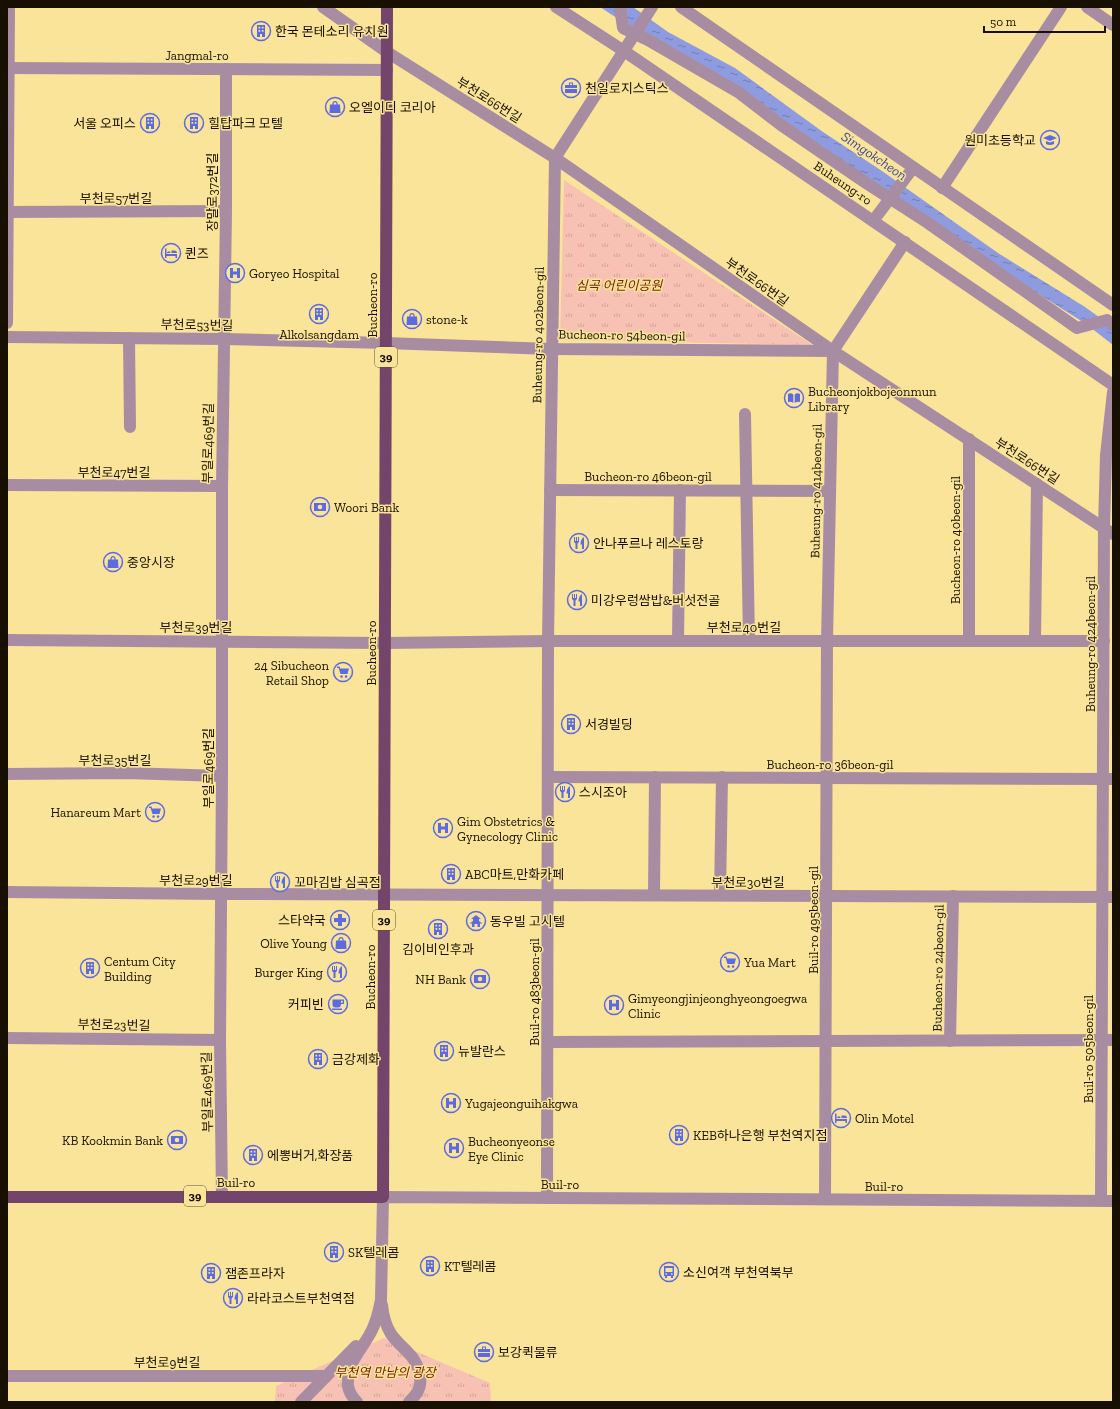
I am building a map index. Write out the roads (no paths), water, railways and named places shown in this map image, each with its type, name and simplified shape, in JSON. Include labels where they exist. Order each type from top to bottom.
[{"type":"main road","name":"Bucheon-ro","points":[[383,1196],[387,7]]},
{"type":"main road","name":"Buil-ro","points":[[7,1197],[383,1196]]},
{"type":"street","points":[[7,323],[9,7]]},
{"type":"street","name":"부천로66번길","points":[[322,7],[387,52],[555,158],[833,351],[1109,531]]},
{"type":"street","name":"Buheung-ro","points":[[556,7],[624,51],[1113,385]]},
{"type":"street","points":[[620,7],[623,28],[663,48],[738,92],[781,125],[928,223],[1078,328],[1107,320],[1113,325]]},
{"type":"street","points":[[555,158],[652,7]]},
{"type":"street","points":[[681,7],[910,172],[942,188],[1113,306]]},
{"type":"street","points":[[942,188],[1061,7]]},
{"type":"street","points":[[1087,7],[1113,25]]},
{"type":"street","name":"Jangmal-ro","points":[[8,68],[387,70]]},
{"type":"street","name":"장말로372번길","points":[[224,339],[226,69]]},
{"type":"street","name":"Buheung-ro 402beon-gil","points":[[548,641],[555,158]]},
{"type":"street","points":[[873,221],[910,172]]},
{"type":"street","name":"부천로57번길","points":[[7,212],[226,211]]},
{"type":"street","points":[[833,351],[905,242]]},
{"type":"street","name":"부천로53번길","points":[[7,337],[224,339],[386,343]]},
{"type":"street","points":[[129,338],[130,427]]},
{"type":"street","name":"부일로469번길","points":[[222,1196],[220,1040],[222,776],[221,641],[224,339]]},
{"type":"street","name":"Bucheon-ro 54beon-gil","points":[[386,343],[552,348],[833,351]]},
{"type":"street","name":"Buheung-ro 414beon-gil","points":[[827,641],[833,351]]},
{"type":"street","name":"Buheung-ro 424beon-gil","points":[[1108,897],[1108,779],[1104,641],[1113,392]]},
{"type":"street","points":[[745,414],[749,641]]},
{"type":"street","name":"Bucheon-ro 40beon-gil","points":[[969,439],[969,641]]},
{"type":"street","points":[[1035,641],[1037,484]]},
{"type":"street","name":"부천로47번길","points":[[7,486],[222,486]]},
{"type":"street","name":"Bucheon-ro 46beon-gil","points":[[550,490],[830,491]]},
{"type":"street","points":[[678,641],[680,490]]},
{"type":"street","name":"부천로39번길","points":[[7,640],[385,643]]},
{"type":"street","name":"부천로40번길","points":[[385,643],[548,641],[1104,641]]},
{"type":"street","name":"Buil-ro 483beon-gil","points":[[546,1198],[548,1042],[548,641]]},
{"type":"street","name":"Buil-ro 495beon-gil","points":[[825,1199],[827,641]]},
{"type":"street","name":"부천로35번길","points":[[7,774],[126,773],[222,776]]},
{"type":"street","name":"Bucheon-ro 36beon-gil","points":[[548,777],[1108,779]]},
{"type":"street","points":[[654,895],[655,777]]},
{"type":"street","points":[[720,895],[722,777]]},
{"type":"street","name":"부천로29번길","points":[[7,892],[384,894]]},
{"type":"street","name":"부천로30번길","points":[[384,894],[1108,897]]},
{"type":"street","name":"Bucheon-ro 24beon-gil","points":[[950,1041],[954,896]]},
{"type":"street","name":"Buil-ro 505beon-gil","points":[[1101,1200],[1107,1040],[1108,897]]},
{"type":"street","name":"부천로23번길","points":[[7,1038],[220,1040]]},
{"type":"street","name":"Bucheon-ro 24beon-gil","points":[[548,1042],[1107,1040]]},
{"type":"street","name":"Buil-ro","points":[[383,1196],[1113,1201]]},
{"type":"street","name":"Bucheon-ro","points":[[357,1402],[349,1390],[348,1379],[350,1366],[355,1356],[372,1331],[378,1315],[381,1300],[383,1196]]},
{"type":"street","name":"Bucheon-ro","points":[[381,1300],[384,1318],[391,1334],[414,1359],[419,1369],[421,1385],[416,1395],[409,1402]]},
{"type":"street","points":[[301,1402],[372,1331]]},
{"type":"street","name":"부천로9번길","points":[[7,1376],[326,1376]]},
{"type":"water","points":[[600,7],[633,7],[668,32],[735,68],[823,132],[882,171],[998,253],[1085,307],[1113,327],[1113,345],[1086,324],[1004,272]]},
{"type":"place","name":"한국 몬테소리 유치원","points":[[261,31]]},
{"type":"place","name":"천일로지스틱스","points":[[571,88]]},
{"type":"place","name":"오엘이디 코리아","points":[[335,107]]},
{"type":"place","name":"서울 오피스","points":[[150,123]]},
{"type":"place","name":"힐탑파크 모텔","points":[[194,123]]},
{"type":"place","name":"원미초등학교","points":[[1050,140]]},
{"type":"place","name":"퀸즈","points":[[171,253]]},
{"type":"place","name":"Goryeo Hospital","points":[[235,273]]},
{"type":"place","name":"Alkolsangdam","points":[[319,314]]},
{"type":"place","name":"stone-k","points":[[412,319]]},
{"type":"place","name":"Bucheonjokbojeonmun Library","points":[[794,398]]},
{"type":"place","name":"Woori Bank","points":[[320,507]]},
{"type":"place","name":"안나푸르나 레스토랑","points":[[579,543]]},
{"type":"place","name":"중앙시장","points":[[113,562]]},
{"type":"place","name":"미강우렁쌈밥&버섯전골","points":[[577,600]]},
{"type":"place","name":"24 Sibucheon Retail Shop","points":[[343,672]]},
{"type":"place","name":"서경빌딩","points":[[571,724]]},
{"type":"place","name":"스시조아","points":[[565,792]]},
{"type":"place","name":"Hanareum Mart","points":[[155,812]]},
{"type":"place","name":"Gim Obstetrics & Gynecology Clinic","points":[[443,828]]},
{"type":"place","name":"ABC마트,만화카페","points":[[451,874]]},
{"type":"place","name":"꼬마김밥 심곡점","points":[[280,882]]},
{"type":"place","name":"스타약국","points":[[340,920]]},
{"type":"place","name":"동우빌 고시텔","points":[[476,921]]},
{"type":"place","name":"김이비인후과","points":[[438,929]]},
{"type":"place","name":"Olive Young","points":[[341,943]]},
{"type":"place","name":"Yua Mart","points":[[730,962]]},
{"type":"place","name":"Centum City Building","points":[[90,968]]},
{"type":"place","name":"Burger King","points":[[337,972]]},
{"type":"place","name":"NH Bank","points":[[480,979]]},
{"type":"place","name":"커피빈","points":[[338,1004]]},
{"type":"place","name":"Gimyeongjinjeonghyeongoegwa Clinic","points":[[614,1005]]},
{"type":"place","name":"뉴발란스","points":[[444,1051]]},
{"type":"place","name":"금강제화","points":[[318,1059]]},
{"type":"place","name":"Yugajeonguihakgwa","points":[[451,1103]]},
{"type":"place","name":"Olin Motel","points":[[841,1118]]},
{"type":"place","name":"KEB하나은행 부천역지점","points":[[679,1135]]},
{"type":"place","name":"KB Kookmin Bank","points":[[177,1140]]},
{"type":"place","name":"Bucheonyeonse Eye Clinic","points":[[454,1148]]},
{"type":"place","name":"에뽕버거,화장품","points":[[253,1155]]},
{"type":"place","name":"SK텔레콤","points":[[334,1252]]},
{"type":"place","name":"KT텔레콤","points":[[430,1266]]},
{"type":"place","name":"소신여객 부천역북부","points":[[669,1272]]},
{"type":"place","name":"잼존프라자","points":[[211,1273]]},
{"type":"place","name":"라라코스트부천역점","points":[[233,1298]]},
{"type":"place","name":"보강퀵물류","points":[[484,1352]]},
{"type":"water label","name":"Simgokcheon","points":[[874,156]]},
{"type":"park label","name":"심곡 어린이공원","points":[[619,285]]},
{"type":"park label","name":"부천역 만남의 광장","points":[[385,1372]]}]
